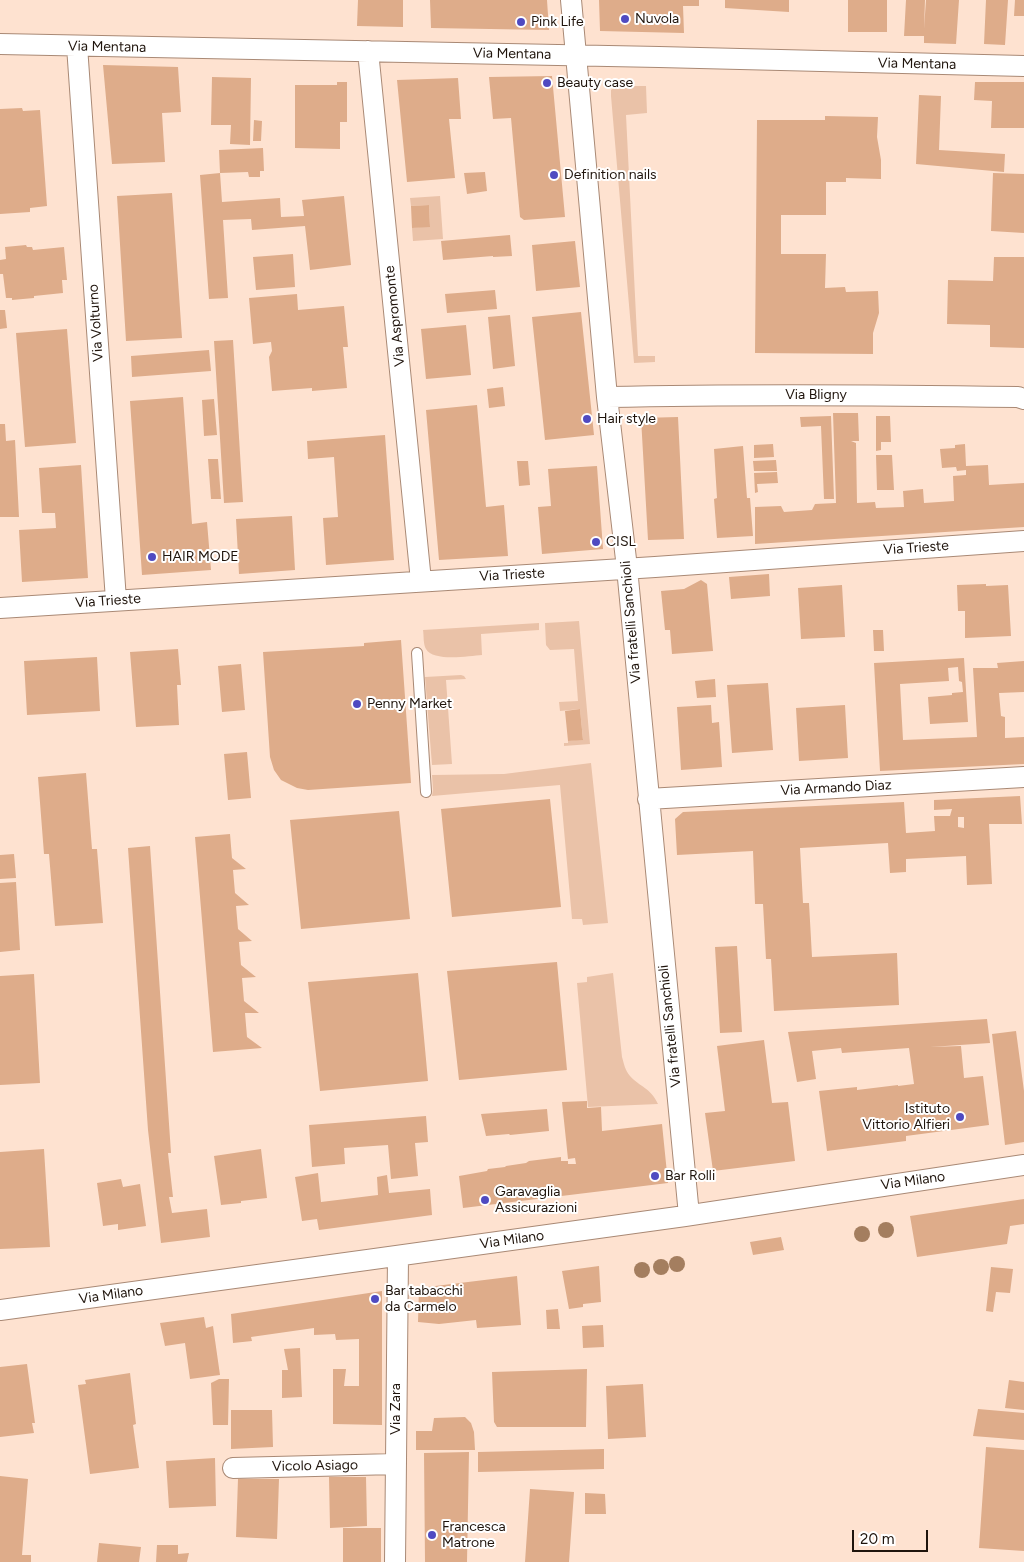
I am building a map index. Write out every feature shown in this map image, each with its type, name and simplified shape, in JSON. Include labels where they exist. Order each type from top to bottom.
[{"type":"street","name":"Via fratelli Sanchioli","points":[[570,0],[607,397],[626,568],[689,1215]]},
{"type":"street","name":"Via Mentana","points":[[0,44],[1024,66]]},
{"type":"street","name":"Via Volturno","points":[[77,46],[116,600]]},
{"type":"street","name":"Via Aspromonte","points":[[368,51],[421,581]]},
{"type":"street","name":"Via Bligny","points":[[607,397],[671,395],[923,396],[1018,397],[1024,399]]},
{"type":"street","name":"Via Trieste","points":[[0,608],[626,568],[1024,540]]},
{"type":"street","name":"Via Armando Diaz","points":[[648,799],[1024,778]]},
{"type":"street","name":"Via Milano","points":[[0,1310],[398,1257],[689,1215],[906,1181],[1024,1166]]},
{"type":"street","name":"Via Zara","points":[[396,1562],[398,1257]]},
{"type":"street","name":"Vicolo Asiago","points":[[233,1468],[396,1464]]},
{"type":"lane","points":[[417,653],[426,792]]},
{"type":"shaded area","points":[[616,86],[646,86],[647,113],[626,115],[638,356],[655,356],[655,362],[634,363],[611,96],[611,90]]},
{"type":"shaded area","points":[[440,196],[443,239],[413,241],[412,228],[430,226],[429,205],[411,206],[410,198]]},
{"type":"shaded area","points":[[579,621],[590,744],[564,746],[564,743],[568,743],[568,741],[583,739],[580,709],[560,711],[559,702],[578,701],[574,649],[550,650],[546,645],[545,623]]},
{"type":"shaded area","points":[[539,623],[539,630],[481,634],[482,655],[436,656],[430,653],[424,645],[423,630]]},
{"type":"shaded area","points":[[461,675],[466,679],[446,680],[452,764],[432,765],[425,677]]},
{"type":"shaded area","points":[[591,763],[608,923],[583,925],[582,919],[572,919],[560,785],[432,796],[432,775],[504,774]]},
{"type":"shaded area","points":[[613,973],[622,1057],[625,1067],[630,1076],[649,1091],[658,1104],[588,1107],[577,983],[587,982],[587,977]]},
{"type":"building","points":[[358,0],[403,0],[403,27],[357,26]]},
{"type":"building","points":[[430,0],[547,0],[549,30],[431,28]]},
{"type":"building","points":[[599,0],[699,0],[699,6],[683,6],[684,33],[600,31]]},
{"type":"building","points":[[725,0],[789,0],[789,12],[725,8]]},
{"type":"building","points":[[848,0],[887,0],[887,32],[848,32]]},
{"type":"building","points":[[906,0],[925,0],[924,29],[926,0],[959,0],[956,44],[924,43],[924,36],[904,36]]},
{"type":"building","points":[[986,0],[1008,0],[1005,45],[984,44]]},
{"type":"building","points":[[1015,0],[1024,0],[1024,16],[1014,16]]},
{"type":"building","points":[[103,65],[178,67],[181,112],[162,113],[165,162],[112,164]]},
{"type":"building","points":[[552,76],[565,217],[524,220],[520,217],[511,118],[493,119],[489,77]]},
{"type":"building","points":[[212,77],[251,78],[250,145],[230,144],[231,125],[211,125]]},
{"type":"building","points":[[458,78],[461,119],[449,119],[455,178],[407,182],[397,80]]},
{"type":"building","points":[[337,82],[347,82],[347,122],[340,122],[340,149],[295,148],[295,85],[337,85]]},
{"type":"building","points":[[975,82],[1024,82],[1024,128],[991,128],[992,101],[974,100]]},
{"type":"building","points":[[919,95],[941,96],[939,150],[1005,154],[1004,172],[916,164]]},
{"type":"building","points":[[22,108],[23,111],[40,110],[47,206],[30,208],[30,212],[0,214],[0,109]]},
{"type":"building","points":[[825,116],[878,117],[877,137],[881,160],[881,179],[846,178],[846,182],[826,182],[826,215],[781,215],[781,254],[826,254],[825,288],[845,287],[846,292],[878,291],[879,313],[873,333],[873,354],[755,353],[757,120],[825,120]]},
{"type":"building","points":[[254,120],[262,121],[261,141],[253,141]]},
{"type":"building","points":[[263,148],[264,171],[260,171],[260,177],[249,177],[248,172],[220,173],[219,150]]},
{"type":"building","points":[[485,172],[487,191],[467,194],[464,173]]},
{"type":"building","points":[[220,173],[222,202],[280,198],[281,217],[304,216],[302,200],[344,196],[351,265],[310,270],[305,226],[252,230],[251,219],[223,220],[228,298],[209,299],[200,175]]},
{"type":"building","points":[[993,173],[1024,174],[1024,233],[991,231]]},
{"type":"building","points":[[172,193],[182,338],[126,341],[117,196]]},
{"type":"building","points":[[429,205],[430,227],[412,228],[411,206]]},
{"type":"building","points":[[510,235],[512,256],[443,260],[441,241]]},
{"type":"building","points":[[575,241],[580,287],[536,291],[532,245]]},
{"type":"building","points":[[26,245],[27,247],[32,247],[33,250],[64,247],[67,280],[62,280],[63,293],[12,300],[12,298],[6,298],[3,274],[0,274],[0,260],[6,259],[5,247]]},
{"type":"building","points":[[293,254],[295,287],[256,290],[253,257]]},
{"type":"building","points":[[994,257],[1024,257],[1024,348],[990,347],[990,325],[947,324],[948,280],[993,281]]},
{"type":"building","points":[[495,290],[497,309],[447,313],[445,294]]},
{"type":"building","points":[[297,294],[298,310],[344,306],[348,347],[343,347],[347,388],[312,391],[312,388],[272,391],[269,357],[272,351],[271,342],[253,344],[249,298]]},
{"type":"building","points":[[0,310],[5,310],[7,328],[0,329]]},
{"type":"building","points":[[581,312],[594,435],[545,440],[532,317]]},
{"type":"building","points":[[510,315],[515,366],[493,369],[488,317]]},
{"type":"building","points":[[466,325],[471,375],[426,379],[421,329]]},
{"type":"building","points":[[67,329],[76,443],[25,447],[16,333]]},
{"type":"building","points":[[233,340],[243,502],[224,503],[214,341]]},
{"type":"building","points":[[209,350],[211,371],[132,377],[131,356]]},
{"type":"building","points":[[503,387],[505,406],[489,408],[487,389]]},
{"type":"building","points":[[183,397],[192,524],[207,522],[211,570],[142,575],[130,401]]},
{"type":"building","points":[[214,399],[217,435],[204,436],[202,400]]},
{"type":"building","points":[[477,405],[486,507],[504,505],[508,556],[439,560],[426,410]]},
{"type":"building","points":[[833,413],[858,413],[859,441],[851,441],[856,443],[857,503],[875,502],[876,508],[904,507],[903,491],[923,489],[924,503],[954,501],[953,476],[966,475],[966,470],[957,471],[956,467],[942,468],[940,449],[955,448],[955,445],[965,444],[966,466],[988,465],[989,485],[1024,483],[1024,527],[755,544],[755,507],[781,506],[784,512],[812,510],[815,504],[836,503]]},
{"type":"building","points":[[831,416],[834,499],[824,499],[821,426],[801,427],[800,417]]},
{"type":"building","points":[[876,416],[890,416],[891,442],[881,442],[881,450],[876,451]]},
{"type":"building","points":[[678,417],[684,539],[648,540],[641,418]]},
{"type":"building","points":[[0,424],[5,424],[6,441],[15,440],[19,517],[0,517]]},
{"type":"building","points":[[385,435],[394,560],[326,565],[323,518],[338,517],[334,457],[308,459],[307,441]]},
{"type":"building","points":[[773,444],[774,457],[754,458],[754,445]]},
{"type":"building","points":[[743,446],[747,498],[750,498],[753,536],[717,538],[714,499],[717,498],[714,449]]},
{"type":"building","points":[[876,455],[892,455],[894,490],[877,490]]},
{"type":"building","points":[[208,459],[218,459],[221,499],[211,499]]},
{"type":"building","points":[[776,460],[777,471],[754,471],[753,461]]},
{"type":"building","points":[[517,461],[528,461],[530,485],[519,486]]},
{"type":"building","points":[[81,465],[88,578],[22,582],[19,530],[56,528],[55,513],[42,513],[39,468]]},
{"type":"building","points":[[597,466],[603,549],[542,554],[538,507],[551,506],[548,469]]},
{"type":"building","points":[[777,472],[778,483],[757,484],[758,492],[755,493],[754,473]]},
{"type":"building","points":[[292,516],[295,570],[239,574],[236,519]]},
{"type":"building","points":[[769,574],[770,596],[731,599],[729,577]]},
{"type":"building","points":[[701,580],[707,584],[713,651],[672,654],[670,630],[665,630],[661,591],[684,589]]},
{"type":"building","points":[[986,584],[986,586],[1008,585],[1011,636],[965,638],[965,611],[958,611],[957,585]]},
{"type":"building","points":[[842,585],[845,637],[801,639],[798,588]]},
{"type":"building","points":[[873,630],[883,630],[884,651],[874,651]]},
{"type":"building","points":[[401,640],[411,783],[308,790],[297,788],[281,780],[274,770],[270,757],[263,652],[364,646],[364,643]]},
{"type":"building","points":[[178,649],[181,685],[177,685],[179,725],[136,727],[130,652]]},
{"type":"building","points":[[97,657],[100,711],[27,715],[24,661]]},
{"type":"building","points":[[964,658],[968,722],[930,724],[928,697],[963,692],[962,682],[959,681],[958,667],[948,668],[949,681],[900,684],[903,740],[977,737],[973,668],[998,668],[997,663],[1024,661],[1024,692],[999,693],[1001,716],[1005,717],[1005,738],[1024,737],[1024,764],[880,771],[874,663]]},
{"type":"building","points":[[241,664],[245,710],[222,712],[218,666]]},
{"type":"building","points":[[715,679],[716,697],[697,698],[695,681]]},
{"type":"building","points":[[768,683],[773,750],[732,753],[727,685]]},
{"type":"building","points":[[711,705],[712,723],[719,722],[722,767],[681,770],[677,707]]},
{"type":"building","points":[[845,705],[848,758],[799,761],[796,708]]},
{"type":"building","points":[[580,709],[583,740],[568,741],[565,711]]},
{"type":"building","points":[[247,752],[251,798],[228,800],[224,754]]},
{"type":"building","points":[[86,773],[92,849],[97,849],[103,923],[55,926],[49,854],[44,854],[38,777]]},
{"type":"building","points":[[1020,796],[1022,824],[989,824],[992,884],[967,885],[966,856],[906,859],[906,872],[890,873],[888,843],[800,848],[803,903],[809,903],[812,957],[897,953],[899,1005],[774,1011],[771,959],[766,959],[763,904],[755,904],[753,851],[677,855],[675,819],[683,812],[904,802],[906,833],[935,831],[934,816],[950,816],[952,809],[934,810],[934,800]],"holes":[[[958,817],[964,817],[964,828],[958,827]]]},
{"type":"building","points":[[550,799],[561,907],[452,917],[441,809]]},
{"type":"building","points":[[399,811],[410,919],[301,929],[290,820]]},
{"type":"building","points":[[230,834],[232,858],[246,869],[233,870],[235,893],[249,905],[236,906],[238,929],[252,941],[239,942],[241,965],[256,977],[242,978],[244,1001],[259,1013],[245,1013],[247,1037],[262,1048],[213,1052],[195,837]]},
{"type":"building","points":[[150,846],[171,1153],[168,1153],[173,1197],[169,1197],[172,1213],[207,1209],[210,1237],[161,1243],[148,1130],[128,848]]},
{"type":"building","points":[[14,854],[16,878],[0,879],[0,855]]},
{"type":"building","points":[[16,882],[20,950],[0,952],[0,883]]},
{"type":"building","points":[[737,946],[742,1032],[720,1033],[715,947]]},
{"type":"building","points":[[557,962],[567,1070],[459,1080],[447,971]]},
{"type":"building","points":[[418,973],[428,1081],[320,1091],[308,982]]},
{"type":"building","points":[[34,974],[40,1083],[0,1085],[0,976]]},
{"type":"building","points":[[987,1019],[990,1043],[930,1047],[961,1046],[964,1078],[983,1076],[989,1125],[906,1136],[906,1141],[827,1151],[819,1091],[857,1087],[857,1090],[914,1084],[909,1048],[842,1053],[841,1048],[812,1051],[816,1079],[797,1082],[788,1032]]},
{"type":"building","points":[[1016,1031],[1024,1091],[1024,1142],[1005,1145],[992,1034]]},
{"type":"building","points":[[764,1040],[772,1103],[788,1102],[795,1161],[713,1171],[705,1113],[725,1111],[717,1046]]},
{"type":"building","points":[[587,1101],[587,1108],[601,1107],[602,1131],[662,1124],[668,1183],[463,1208],[459,1176],[529,1161],[561,1157],[561,1161],[568,1161],[568,1164],[576,1164],[575,1158],[568,1159],[562,1102]]},
{"type":"building","points":[[547,1109],[549,1131],[486,1136],[481,1114]]},
{"type":"building","points":[[426,1116],[428,1142],[415,1143],[418,1176],[391,1179],[388,1145],[344,1148],[345,1164],[312,1167],[309,1125]]},
{"type":"building","points":[[44,1149],[50,1247],[0,1249],[0,1152]]},
{"type":"building","points":[[261,1149],[267,1198],[221,1205],[214,1156]]},
{"type":"building","points":[[318,1173],[321,1202],[378,1195],[377,1177],[387,1175],[389,1193],[430,1189],[432,1215],[319,1230],[317,1219],[302,1221],[295,1177]]},
{"type":"building","points":[[121,1179],[123,1187],[140,1184],[146,1226],[118,1230],[118,1224],[103,1226],[97,1183]]},
{"type":"building","points":[[1024,1199],[1024,1224],[1010,1226],[1007,1244],[917,1257],[910,1216]]},
{"type":"building","points":[[781,1237],[784,1250],[753,1255],[750,1242]]},
{"type":"building","points":[[599,1266],[601,1302],[583,1304],[583,1307],[569,1309],[562,1271]]},
{"type":"building","points":[[991,1267],[1013,1269],[1010,1293],[996,1292],[993,1312],[986,1311]]},
{"type":"building","points":[[517,1276],[521,1325],[477,1328],[476,1320],[439,1324],[418,1322],[419,1288]]},
{"type":"building","points":[[382,1291],[382,1425],[333,1424],[333,1369],[346,1369],[344,1386],[359,1386],[359,1339],[336,1340],[335,1334],[314,1335],[314,1328],[251,1337],[252,1341],[233,1343],[231,1314]]},
{"type":"building","points":[[558,1309],[560,1329],[547,1329],[546,1310]]},
{"type":"building","points":[[204,1317],[206,1328],[213,1326],[220,1375],[190,1379],[185,1343],[165,1346],[160,1323]]},
{"type":"building","points":[[603,1325],[604,1347],[583,1348],[582,1326]]},
{"type":"building","points":[[300,1348],[302,1397],[282,1398],[282,1370],[288,1370],[284,1349]]},
{"type":"building","points":[[27,1364],[35,1423],[32,1423],[34,1433],[0,1437],[0,1367]]},
{"type":"building","points":[[587,1369],[586,1427],[497,1427],[494,1422],[492,1372]]},
{"type":"building","points":[[130,1373],[136,1424],[133,1425],[139,1468],[90,1474],[78,1385],[86,1384],[85,1380]]},
{"type":"building","points":[[219,1379],[229,1379],[228,1425],[213,1425],[211,1383]]},
{"type":"building","points":[[1009,1380],[1024,1382],[1024,1410],[1005,1408]]},
{"type":"building","points":[[643,1384],[646,1437],[608,1439],[606,1386]]},
{"type":"building","points":[[978,1409],[1024,1413],[1024,1440],[973,1436]]},
{"type":"building","points":[[231,1410],[272,1410],[273,1447],[231,1449]]},
{"type":"building","points":[[465,1417],[471,1423],[474,1432],[475,1450],[416,1450],[416,1431],[432,1431],[434,1418]]},
{"type":"building","points":[[986,1447],[1024,1450],[1024,1551],[979,1548]]},
{"type":"building","points":[[604,1449],[604,1469],[478,1472],[478,1452]]},
{"type":"building","points":[[469,1452],[467,1562],[425,1562],[424,1453]]},
{"type":"building","points":[[215,1458],[216,1506],[169,1508],[166,1461]]},
{"type":"building","points":[[0,1476],[28,1479],[22,1555],[31,1555],[31,1562],[0,1562]]},
{"type":"building","points":[[329,1477],[366,1477],[367,1526],[330,1528]]},
{"type":"building","points":[[238,1479],[279,1479],[277,1539],[236,1537]]},
{"type":"building","points":[[530,1489],[574,1492],[569,1562],[525,1562]]},
{"type":"building","points":[[585,1493],[605,1494],[606,1514],[585,1514]]},
{"type":"building","points":[[343,1528],[381,1528],[381,1562],[343,1562]]},
{"type":"building","points":[[99,1543],[141,1547],[139,1562],[97,1562]]},
{"type":"building","points":[[157,1545],[178,1545],[178,1554],[189,1553],[187,1562],[156,1562]]},
{"type":"place","name":"Nuvola","points":[[625,19]]},
{"type":"place","name":"Pink Life","points":[[521,22]]},
{"type":"place","name":"Beauty case","points":[[547,83]]},
{"type":"place","name":"Definition nails","points":[[554,175]]},
{"type":"place","name":"Hair style","points":[[587,419]]},
{"type":"place","name":"CISL","points":[[596,542]]},
{"type":"place","name":"HAIR MODE","points":[[152,557]]},
{"type":"place","name":"Penny Market","points":[[357,704]]},
{"type":"place","name":"Istituto Vittorio Alfieri","points":[[960,1117]]},
{"type":"place","name":"Bar Rolli","points":[[655,1176]]},
{"type":"place","name":"Garavaglia Assicurazioni","points":[[485,1200]]},
{"type":"place","name":"Bar tabacchi da Carmelo","points":[[375,1299]]},
{"type":"place","name":"Francesca Matrone","points":[[432,1535]]}]
